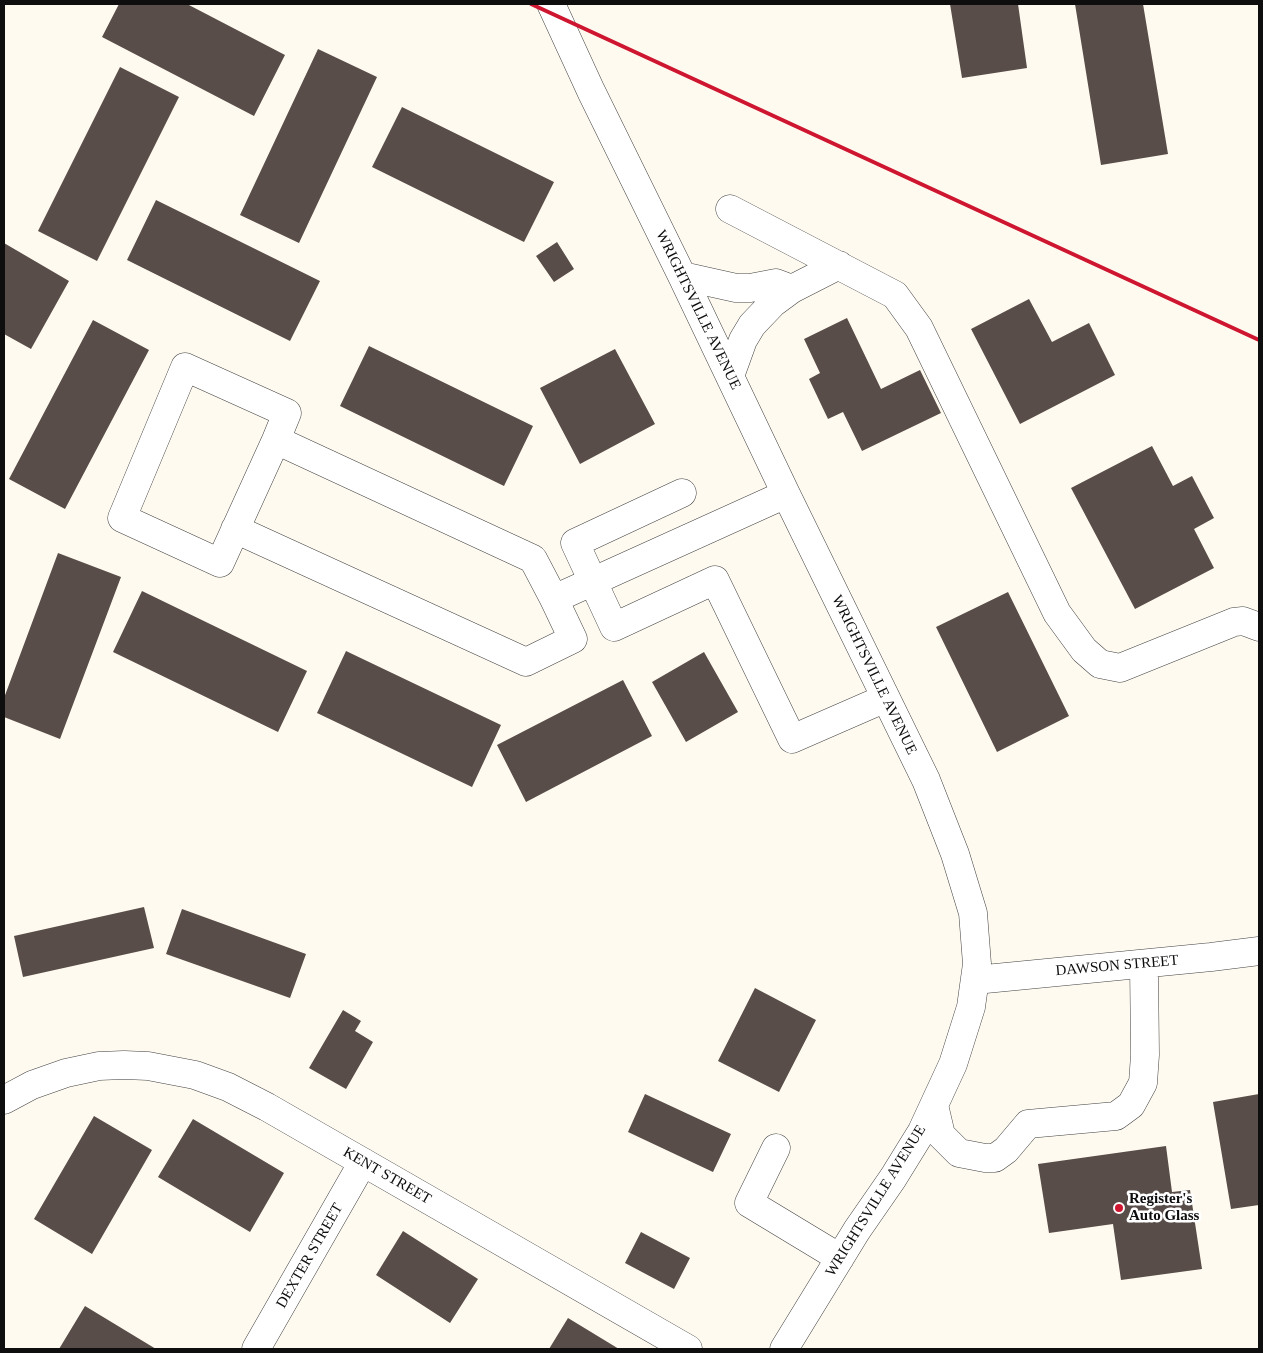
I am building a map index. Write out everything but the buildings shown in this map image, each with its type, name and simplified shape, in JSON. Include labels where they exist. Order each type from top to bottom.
[{"type":"street","name":"WRIGHTSVILLE AVENUE","points":[[551,4],[591,91],[926,780],[956,854],[973,913],[977,964],[975,980],[971,1007],[953,1064],[917,1139],[784,1349]]},
{"type":"street","points":[[730,210],[895,295],[919,328],[1057,613],[1084,650],[1100,664],[1120,668],[1234,622],[1243,621],[1259,627]]},
{"type":"street","points":[[730,376],[743,340],[752,325],[773,304],[792,289],[839,265]]},
{"type":"street","points":[[682,276],[736,288],[750,288],[776,283],[792,289]]},
{"type":"street","points":[[185,367],[287,413],[276,440],[220,563],[122,518],[185,367]]},
{"type":"street","points":[[235,529],[526,662],[573,639],[533,559],[276,440]]},
{"type":"street","points":[[682,493],[575,543],[614,627],[715,580],[792,739],[886,698]]},
{"type":"street","points":[[554,599],[786,494]]},
{"type":"street","name":"DAWSON STREET","points":[[975,980],[1259,951]]},
{"type":"street","points":[[934,1105],[942,1135],[959,1153],[985,1158],[995,1158],[1006,1150],[1028,1124],[1116,1116],[1131,1104],[1142,1083],[1145,1056],[1144,964]]},
{"type":"street","name":"KENT STREET","points":[[4,1100],[32,1085],[66,1073],[99,1066],[148,1066],[195,1076],[228,1087],[267,1107],[688,1349]]},
{"type":"street","points":[[776,1148],[749,1203],[840,1258]]},
{"type":"street","name":"DEXTER STREET","points":[[256,1349],[363,1162]]},
{"type":"railway","points":[[531,4],[1259,340]]},
{"type":"place","name":"Register's Auto Glass","points":[[1119,1208]]}]
